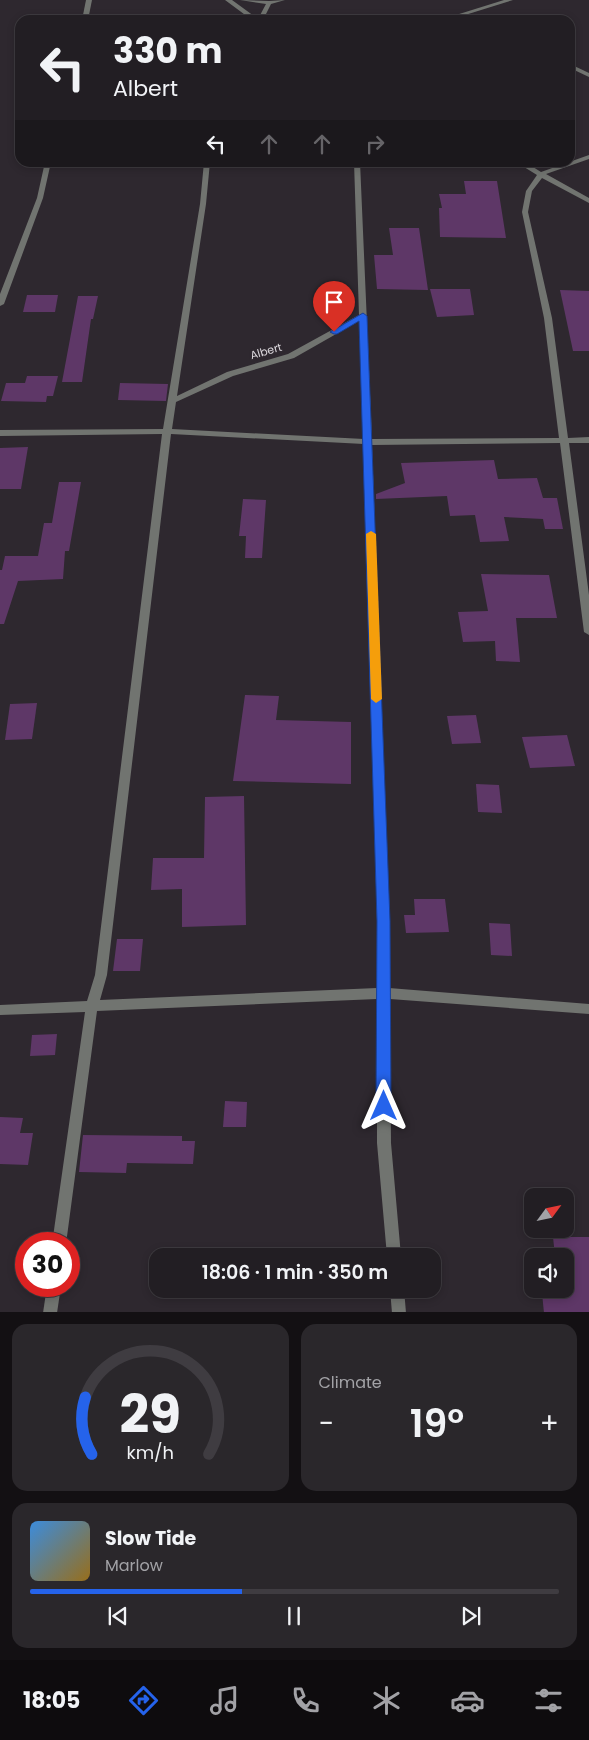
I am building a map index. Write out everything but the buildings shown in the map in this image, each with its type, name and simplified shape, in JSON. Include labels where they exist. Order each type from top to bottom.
[{"type":"street","points":[[86,15],[89,0]]},
{"type":"street","points":[[228,0],[249,15]]},
{"type":"street","points":[[243,0],[270,3],[282,0]]},
{"type":"street","points":[[461,15],[510,0]]},
{"type":"street","points":[[263,15],[270,3]]},
{"type":"street","points":[[575,68],[589,75]]},
{"type":"street","points":[[575,162],[589,157]]},
{"type":"street","points":[[0,304],[40,198],[47,167]]},
{"type":"street","points":[[62,1232],[92,1005],[102,975],[167,431],[203,204],[207,167]]},
{"type":"street","points":[[357,167],[383,921],[384,1144],[393,1248]]},
{"type":"street","points":[[528,167],[589,200]]},
{"type":"street","points":[[561,167],[541,174],[529,191],[526,212],[548,318],[589,632]]},
{"type":"street","name":"Albert","points":[[172,402],[230,374],[291,356],[363,316]]},
{"type":"street","points":[[0,433],[167,431],[368,442],[589,440]]},
{"type":"street","points":[[0,1010],[383,993],[589,1010]]},
{"type":"street","points":[[50,1312],[52,1297]]},
{"type":"street","points":[[398,1298],[399,1312]]},
{"type":"slow traffic","points":[[371,534],[376,699]]},
{"type":"route","points":[[334,332],[363,316],[383,921],[384,1106]]}]
